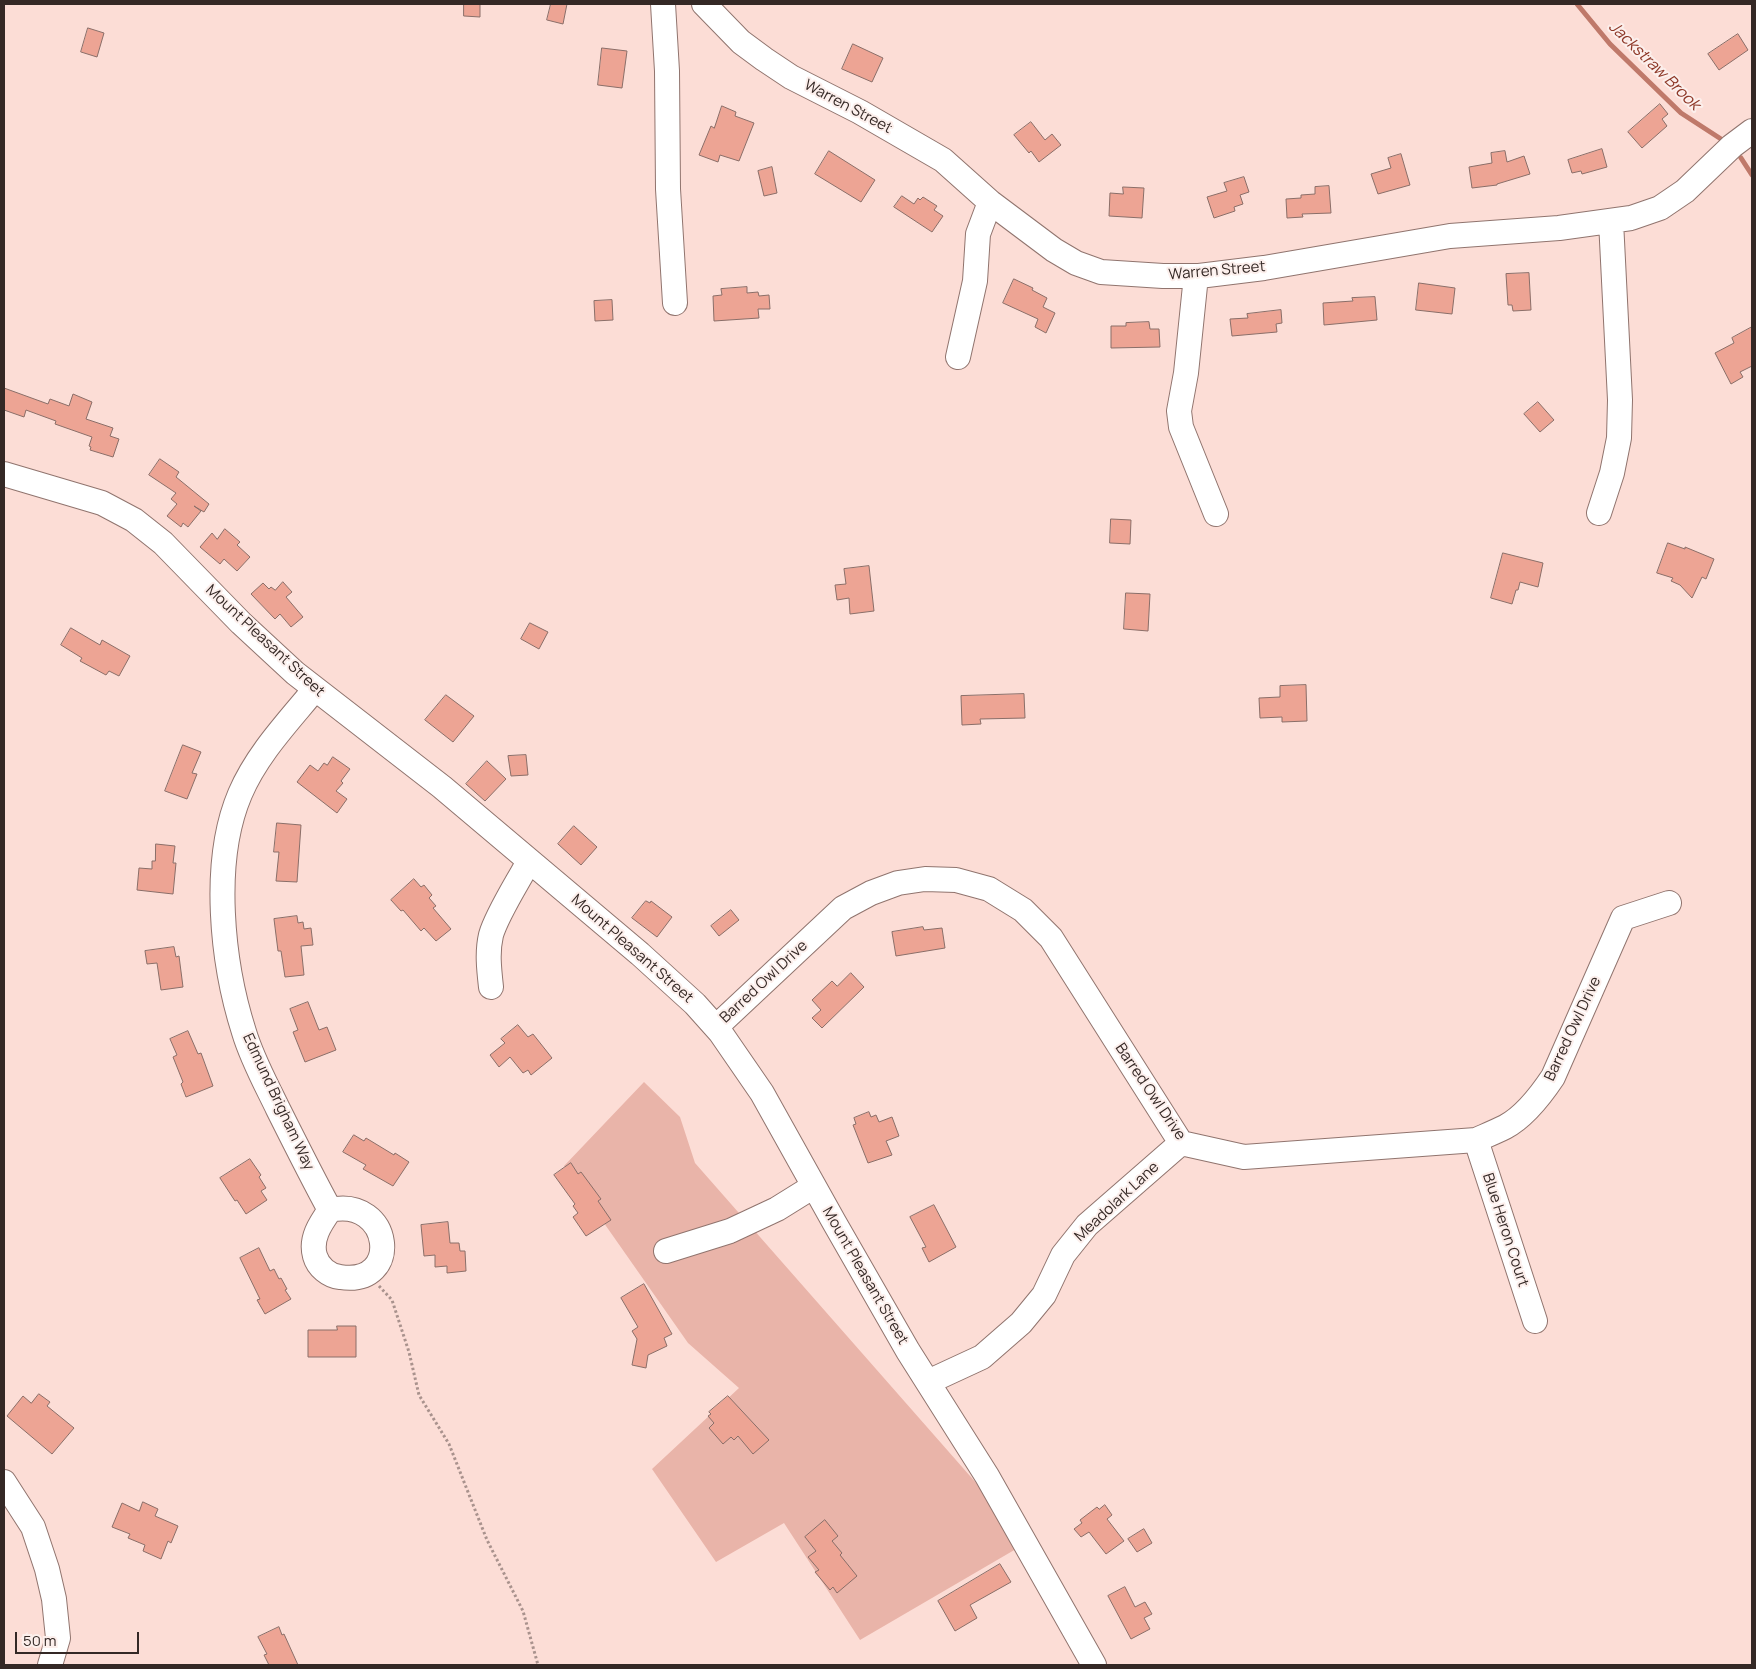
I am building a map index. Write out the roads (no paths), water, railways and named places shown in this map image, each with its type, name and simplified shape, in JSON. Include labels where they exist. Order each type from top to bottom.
[{"type":"street","points":[[664,4],[667,71],[668,189],[675,303]]},
{"type":"street","name":"Warren Street","points":[[704,4],[741,42],[764,59],[791,77],[897,133],[942,160],[990,202],[1038,239],[1076,263],[1101,272],[1196,276],[1264,268],[1450,236],[1559,228],[1631,218],[1660,208],[1685,191],[1732,146],[1752,131]]},
{"type":"street","points":[[958,357],[975,281],[978,234],[990,202]]},
{"type":"street","points":[[1599,513],[1612,473],[1619,429],[1620,400],[1611,221]]},
{"type":"street","points":[[1196,276],[1186,373],[1179,411],[1182,427],[1216,514]]},
{"type":"street","name":"Mount Pleasant Street","points":[[4,474],[102,503],[134,520],[163,543],[245,626],[295,673],[442,787],[669,978],[695,1004],[716,1027],[762,1093],[834,1222],[928,1382],[1006,1508],[1094,1665]]},
{"type":"street","name":"Edmund Brigham Way","points":[[315,689],[258,760],[240,792],[229,822],[224,860],[222,905],[227,953],[244,1033],[263,1079],[330,1210]]},
{"type":"street","points":[[491,987],[488,957],[491,935],[497,920],[529,861]]},
{"type":"street","name":"Barred Owl Drive","points":[[716,1027],[844,908],[871,893],[898,883],[925,879],[956,880],[989,889],[1023,910],[1051,938],[1182,1143],[1244,1157],[1476,1140],[1506,1127],[1524,1112],[1545,1090],[1553,1077],[1623,918],[1669,903]]},
{"type":"street","name":"Blue Heron Court","points":[[1476,1140],[1535,1321]]},
{"type":"street","name":"Meadolark Lane","points":[[928,1382],[982,1357],[1021,1323],[1044,1295],[1063,1255],[1087,1225],[1182,1143]]},
{"type":"street","points":[[666,1251],[730,1231],[778,1209],[814,1186]]},
{"type":"street","points":[[339,1208],[350,1210],[363,1214],[374,1222],[380,1234],[383,1249],[379,1263],[368,1274],[352,1279],[336,1277],[323,1270],[315,1257],[313,1243],[318,1226],[330,1210],[339,1208]]},
{"type":"street","points":[[4,1482],[33,1527],[47,1569],[54,1599],[58,1638],[50,1665]]},
{"type":"waterway","name":"Jackstraw Brook","points":[[1577,4],[1610,44],[1681,113],[1721,139]]},
{"type":"waterway","name":"Jackstraw Brook","points":[[1741,158],[1752,175]]}]
